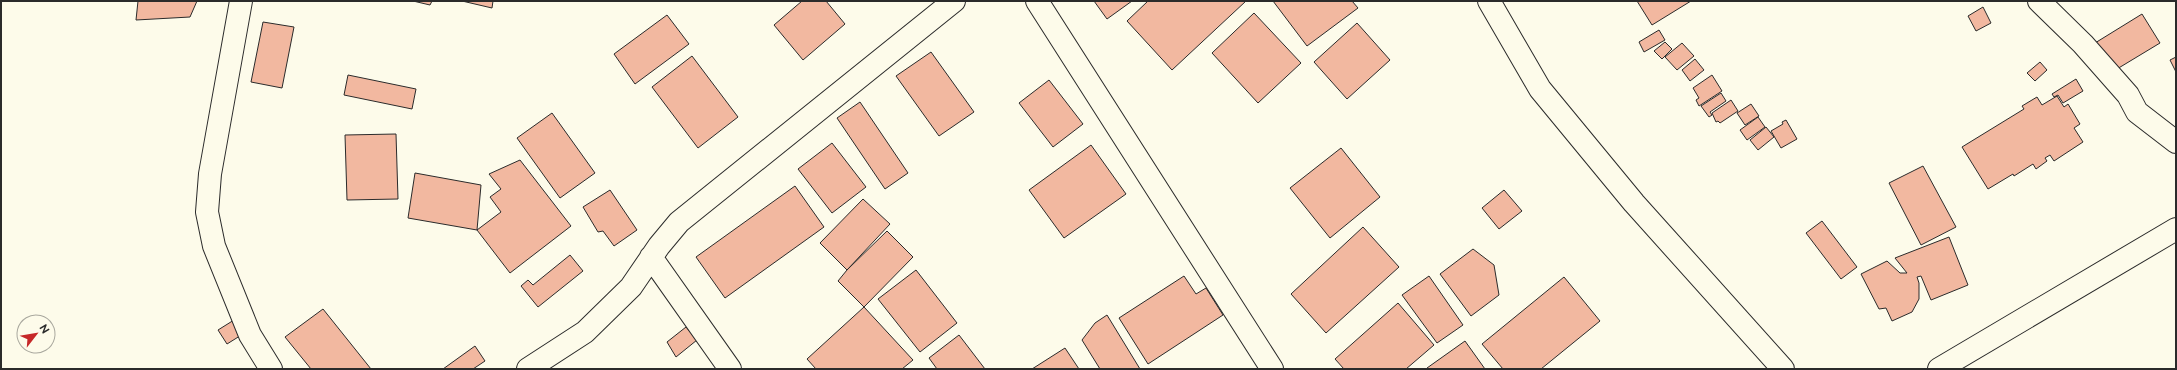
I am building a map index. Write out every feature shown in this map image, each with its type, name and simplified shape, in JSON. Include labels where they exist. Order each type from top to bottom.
[{"type":"street","points":[[241,1],[210,174],[207,212],[214,246],[250,335],[270,369]]},
{"type":"street","points":[[528,369],[585,332],[631,287],[651,257],[679,222],[954,1]]},
{"type":"street","points":[[1037,1],[1272,369]]},
{"type":"street","points":[[1489,1],[1540,89],[1634,204],[1783,369]]},
{"type":"street","points":[[2039,1],[2083,44],[2128,95],[2137,112],[2176,142]]},
{"type":"street","points":[[1939,369],[2176,229]]},
{"type":"street","points":[[651,257],[730,369]]},
{"type":"building","points":[[138,1],[197,1],[190,17],[136,20]]},
{"type":"building","points":[[413,1],[432,1],[430,5]]},
{"type":"building","points":[[462,1],[493,1],[492,8]]},
{"type":"building","points":[[802,1],[826,1],[845,24],[803,60],[774,25]]},
{"type":"building","points":[[1094,1],[1132,1],[1107,19]]},
{"type":"building","points":[[1148,1],[1246,1],[1172,70],[1127,21]]},
{"type":"building","points":[[1273,1],[1352,1],[1358,8],[1307,46]]},
{"type":"building","points":[[1637,1],[1691,1],[1652,25]]},
{"type":"building","points":[[1983,7],[1991,23],[1976,31],[1968,16]]},
{"type":"building","points":[[1254,13],[1301,63],[1258,103],[1212,53]]},
{"type":"building","points":[[2142,14],[2160,43],[2112,72],[2095,43]]},
{"type":"building","points":[[667,15],[689,44],[635,84],[614,54]]},
{"type":"building","points":[[263,22],[294,27],[282,88],[251,82]]},
{"type":"building","points":[[1357,23],[1390,60],[1347,99],[1314,62]]},
{"type":"building","points":[[1659,30],[1665,40],[1644,52],[1639,42]]},
{"type":"building","points":[[1665,42],[1672,49],[1662,59],[1654,51]]},
{"type":"building","points":[[1682,43],[1694,56],[1677,70],[1665,57]]},
{"type":"building","points":[[931,52],[974,112],[939,136],[896,76]]},
{"type":"building","points":[[692,56],[738,117],[698,148],[652,87]]},
{"type":"building","points":[[2176,57],[2176,72],[2170,60]]},
{"type":"building","points":[[1695,59],[1704,70],[1690,81],[1682,70]]},
{"type":"building","points":[[2040,62],[2047,70],[2035,81],[2027,73]]},
{"type":"building","points":[[348,75],[416,89],[412,109],[344,95]]},
{"type":"building","points":[[1712,75],[1722,91],[1699,106],[1696,100],[1699,98],[1693,88]]},
{"type":"building","points":[[2076,79],[2083,91],[2063,103],[2058,95],[2054,97],[2052,94]]},
{"type":"building","points":[[1049,80],[1083,124],[1053,147],[1019,103]]},
{"type":"building","points":[[1721,93],[1726,101],[1710,112],[1712,115],[1709,117],[1701,106]]},
{"type":"building","points":[[2057,96],[2064,107],[2068,104],[2080,124],[2074,128],[2083,142],[2054,161],[2050,155],[2045,158],[2047,161],[2036,169],[2033,164],[2014,176],[2013,174],[1988,189],[1962,147],[2024,109],[2022,106],[2037,97],[2042,105]]},
{"type":"building","points":[[1731,100],[1738,111],[1720,123],[1718,121],[1716,122],[1712,113]]},
{"type":"building","points":[[860,102],[908,173],[885,189],[837,118]]},
{"type":"building","points":[[1751,104],[1759,116],[1745,125],[1737,113]]},
{"type":"building","points":[[552,113],[595,173],[560,198],[517,138]]},
{"type":"building","points":[[1758,117],[1765,127],[1747,140],[1740,130]]},
{"type":"building","points":[[1786,120],[1797,139],[1781,148],[1771,131],[1783,124],[1782,122]]},
{"type":"building","points":[[1766,127],[1774,137],[1758,150],[1750,140]]},
{"type":"building","points":[[396,134],[398,199],[347,200],[345,135]]},
{"type":"building","points":[[832,143],[866,187],[832,213],[798,169]]},
{"type":"building","points":[[1091,145],[1126,194],[1064,238],[1029,190]]},
{"type":"building","points":[[1341,148],[1380,197],[1330,238],[1290,188]]},
{"type":"building","points":[[520,160],[571,226],[510,273],[477,230],[501,212],[490,197],[501,189],[489,174]]},
{"type":"building","points":[[1923,166],[1956,227],[1921,245],[1889,183]]},
{"type":"building","points":[[415,173],[481,185],[477,230],[408,218]]},
{"type":"building","points":[[795,186],[824,227],[725,298],[696,257]]},
{"type":"building","points":[[610,190],[637,230],[614,246],[603,231],[598,232],[583,207]]},
{"type":"building","points":[[1504,190],[1522,211],[1499,229],[1482,208]]},
{"type":"building","points":[[863,199],[890,224],[847,270],[820,243]]},
{"type":"building","points":[[1822,221],[1857,267],[1841,279],[1806,233]]},
{"type":"building","points":[[1363,227],[1399,267],[1326,333],[1291,294]]},
{"type":"building","points":[[887,231],[913,257],[864,307],[838,281],[847,270]]},
{"type":"building","points":[[1949,237],[1968,285],[1931,300],[1921,276],[1917,277],[1919,283],[1919,299],[1912,312],[1892,321],[1886,308],[1879,309],[1861,274],[1887,261],[1900,273],[1907,273],[1895,258]]},
{"type":"building","points":[[1473,249],[1494,265],[1499,295],[1471,316],[1440,274]]},
{"type":"building","points":[[570,255],[583,271],[538,307],[521,286],[528,280],[533,285]]},
{"type":"building","points":[[916,270],[957,323],[920,352],[878,299]]},
{"type":"building","points":[[1184,276],[1196,294],[1206,288],[1223,315],[1148,364],[1119,318]]},
{"type":"building","points":[[1429,276],[1463,325],[1437,343],[1402,295]]},
{"type":"building","points":[[1564,277],[1600,321],[1541,369],[1503,369],[1482,344]]},
{"type":"building","points":[[1398,303],[1434,345],[1406,369],[1344,369],[1335,359]]},
{"type":"building","points":[[864,307],[913,360],[902,369],[816,369],[807,359]]},
{"type":"building","points":[[323,309],[371,369],[311,369],[285,337]]},
{"type":"building","points":[[1107,315],[1140,369],[1100,369],[1082,340],[1095,323]]},
{"type":"building","points":[[234,320],[243,334],[227,344],[218,330]]},
{"type":"building","points":[[686,327],[697,340],[676,357],[667,342]]},
{"type":"building","points":[[959,335],[985,369],[937,369],[929,358]]},
{"type":"building","points":[[1465,341],[1485,369],[1427,368]]},
{"type":"building","points":[[475,346],[485,361],[473,369],[443,369]]},
{"type":"building","points":[[1065,348],[1079,369],[1032,369]]}]
